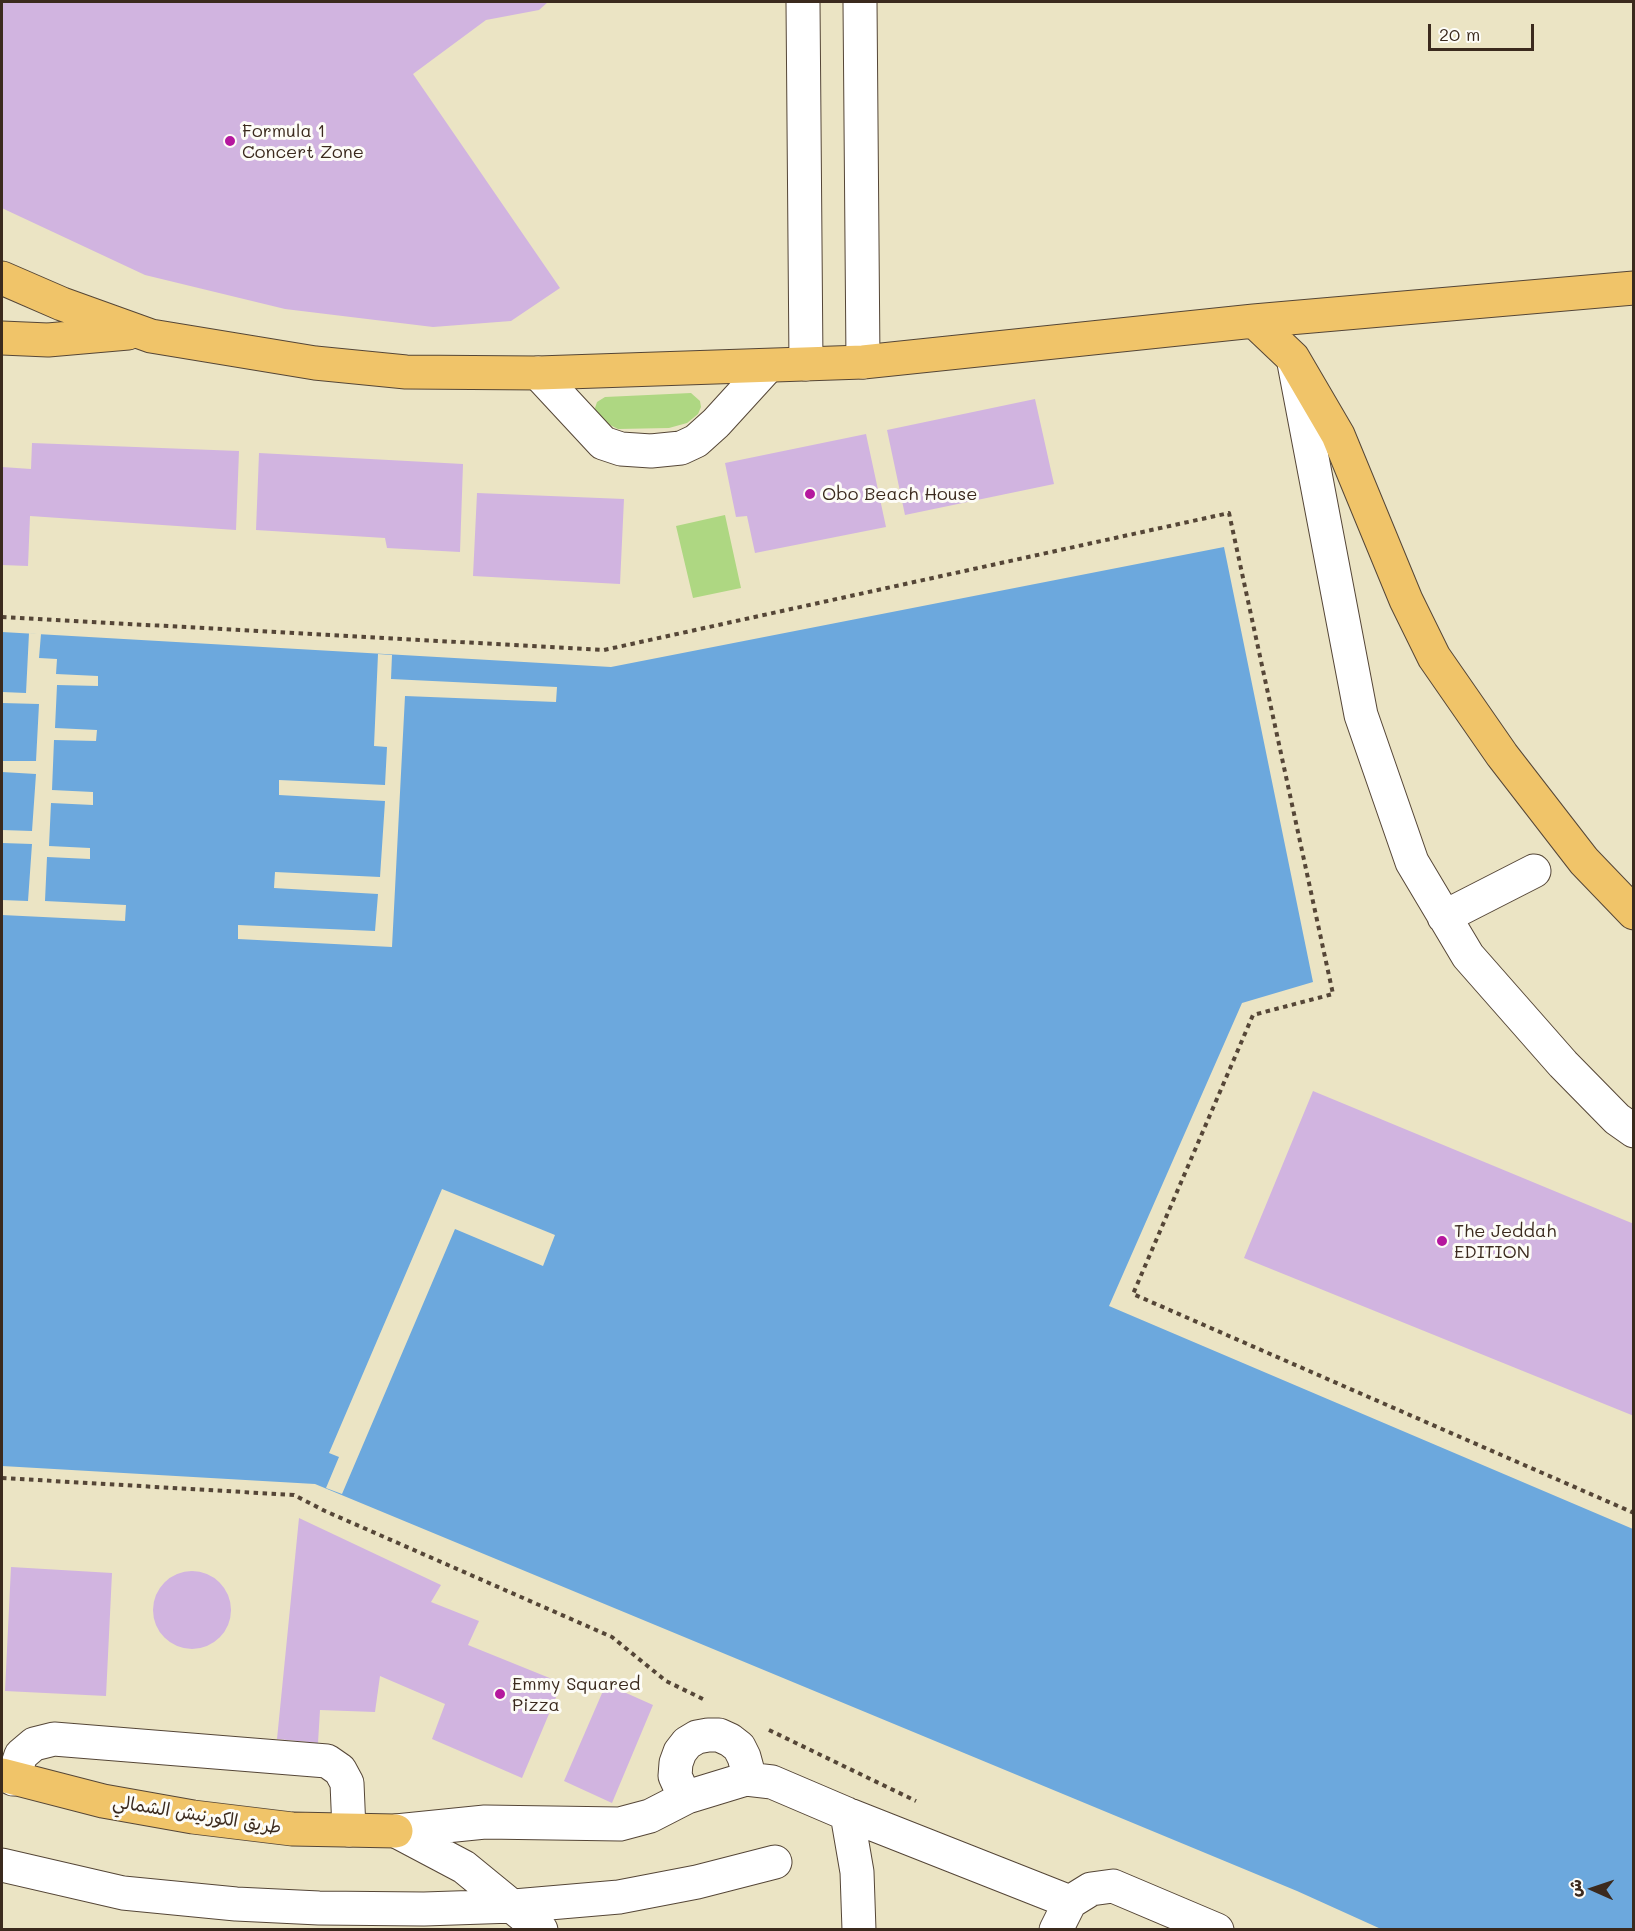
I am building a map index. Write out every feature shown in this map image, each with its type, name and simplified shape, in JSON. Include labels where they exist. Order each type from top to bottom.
[{"type":"main road","points":[[5,282],[151,336],[315,363],[406,372],[538,373],[863,362],[1254,321],[1634,288]]},
{"type":"main road","points":[[1254,321],[1293,358],[1338,435],[1407,600],[1434,657],[1502,755],[1584,861],[1617,898],[1634,913]]},
{"type":"main road","points":[[2,338],[48,340],[140,332]]},
{"type":"main road","name":"طريق الكورنيش الشمالي","points":[[8,1777],[103,1801],[193,1817],[292,1829],[396,1831]]},
{"type":"street","points":[[803,2],[806,364]]},
{"type":"street","points":[[860,2],[863,362]]},
{"type":"street","points":[[1293,358],[1361,715],[1412,862],[1468,956],[1563,1064],[1617,1119],[1634,1131]]},
{"type":"street","points":[[538,373],[603,443],[621,449],[651,452],[681,448],[696,441],[716,423],[768,366]]},
{"type":"street","points":[[1444,917],[1534,871]]},
{"type":"street","points":[[687,1797],[675,1776],[676,1763],[687,1743],[697,1737],[719,1735],[739,1747],[747,1768],[746,1779]]},
{"type":"street","points":[[8,1777],[21,1755],[34,1744],[54,1739],[327,1761],[340,1770],[346,1783],[349,1830]]},
{"type":"street","points":[[396,1831],[485,1822],[620,1824],[650,1816],[687,1797],[746,1779],[772,1782],[847,1814],[1063,1916],[1091,1888],[1113,1886],[1191,1923],[1217,1929]]},
{"type":"street","points":[[847,1814],[857,1872],[859,1929]]},
{"type":"street","points":[[396,1831],[464,1867],[541,1929]]},
{"type":"street","points":[[2,1865],[123,1893],[236,1904],[412,1909],[514,1906],[619,1897],[698,1882],[775,1862]]},
{"type":"path","points":[[2,617],[604,650],[1229,513],[1333,994],[1253,1015],[1132,1294],[1634,1513]]},
{"type":"path","points":[[2,1478],[294,1495],[612,1637],[666,1681],[686,1691]]},
{"type":"path","points":[[818,1752],[836,1761]]},
{"type":"green space","points":[[691,393],[700,401],[701,407],[698,414],[687,423],[669,428],[618,429],[597,416],[595,408],[597,402],[605,397]]},
{"type":"green space","points":[[725,515],[741,588],[693,598],[676,526]]},
{"type":"water","points":[[1224,547],[1313,982],[1242,1003],[1109,1306],[1633,1529],[1633,1929],[1381,1929],[1297,1891],[315,1484],[2,1466],[2,632],[611,667]]},
{"type":"pier","points":[[29,633],[41,634],[39,658],[57,659],[56,674],[98,676],[98,686],[57,685],[55,728],[97,730],[96,741],[54,740],[52,790],[93,792],[93,805],[51,803],[49,846],[90,848],[90,859],[47,857],[45,901],[126,905],[125,921],[2,915],[2,900],[28,901],[32,844],[2,843],[2,830],[32,831],[36,774],[2,772],[2,761],[36,761],[39,704],[2,703],[2,692],[26,693]]},
{"type":"pier","points":[[378,654],[392,655],[391,679],[557,687],[556,702],[405,696],[392,947],[238,939],[238,925],[375,931],[378,894],[274,888],[275,872],[380,877],[385,801],[279,795],[279,780],[385,785],[387,747],[374,746]]},
{"type":"pier","points":[[442,1189],[555,1235],[543,1266],[455,1229],[342,1494],[326,1488],[339,1457],[329,1453]]},
{"type":"building","name":"Formula 1 Concert Zone","points":[[2,2],[548,2],[539,10],[486,20],[413,74],[560,288],[511,321],[433,327],[285,309],[145,275],[2,208]]},
{"type":"building","points":[[1035,399],[1054,484],[905,515],[887,430]]},
{"type":"building","points":[[866,434],[886,527],[755,553],[747,516],[736,517],[725,463]]},
{"type":"building","points":[[32,443],[239,451],[236,530],[30,516],[28,566],[2,565],[2,467],[31,469]]},
{"type":"building","points":[[259,453],[463,464],[460,552],[387,548],[385,538],[256,530]]},
{"type":"building","points":[[477,493],[624,499],[620,584],[473,576]]},
{"type":"building","name":"The Jeddah EDITION","points":[[1313,1091],[1634,1224],[1634,1416],[1244,1258]]},
{"type":"building","points":[[299,1518],[441,1585],[431,1602],[479,1621],[468,1645],[562,1683],[522,1778],[432,1739],[445,1704],[380,1676],[375,1712],[320,1710],[318,1743],[277,1739]]},
{"type":"building","points":[[11,1567],[112,1573],[106,1696],[5,1691]]},
{"type":"building","points":[[192,1571],[207,1574],[220,1582],[228,1595],[231,1610],[228,1625],[220,1638],[207,1646],[192,1649],[177,1646],[164,1638],[156,1625],[153,1610],[156,1595],[164,1582],[177,1574]]},
{"type":"building","points":[[606,1684],[653,1705],[612,1803],[564,1781]]},
{"type":"place","name":"Formula 1 Concert Zone","points":[[230,141]]},
{"type":"place","name":"Obo Beach House","points":[[810,494]]},
{"type":"place","name":"The Jeddah EDITION","points":[[1442,1241]]},
{"type":"place","name":"Emmy Squared Pizza","points":[[500,1694]]}]
